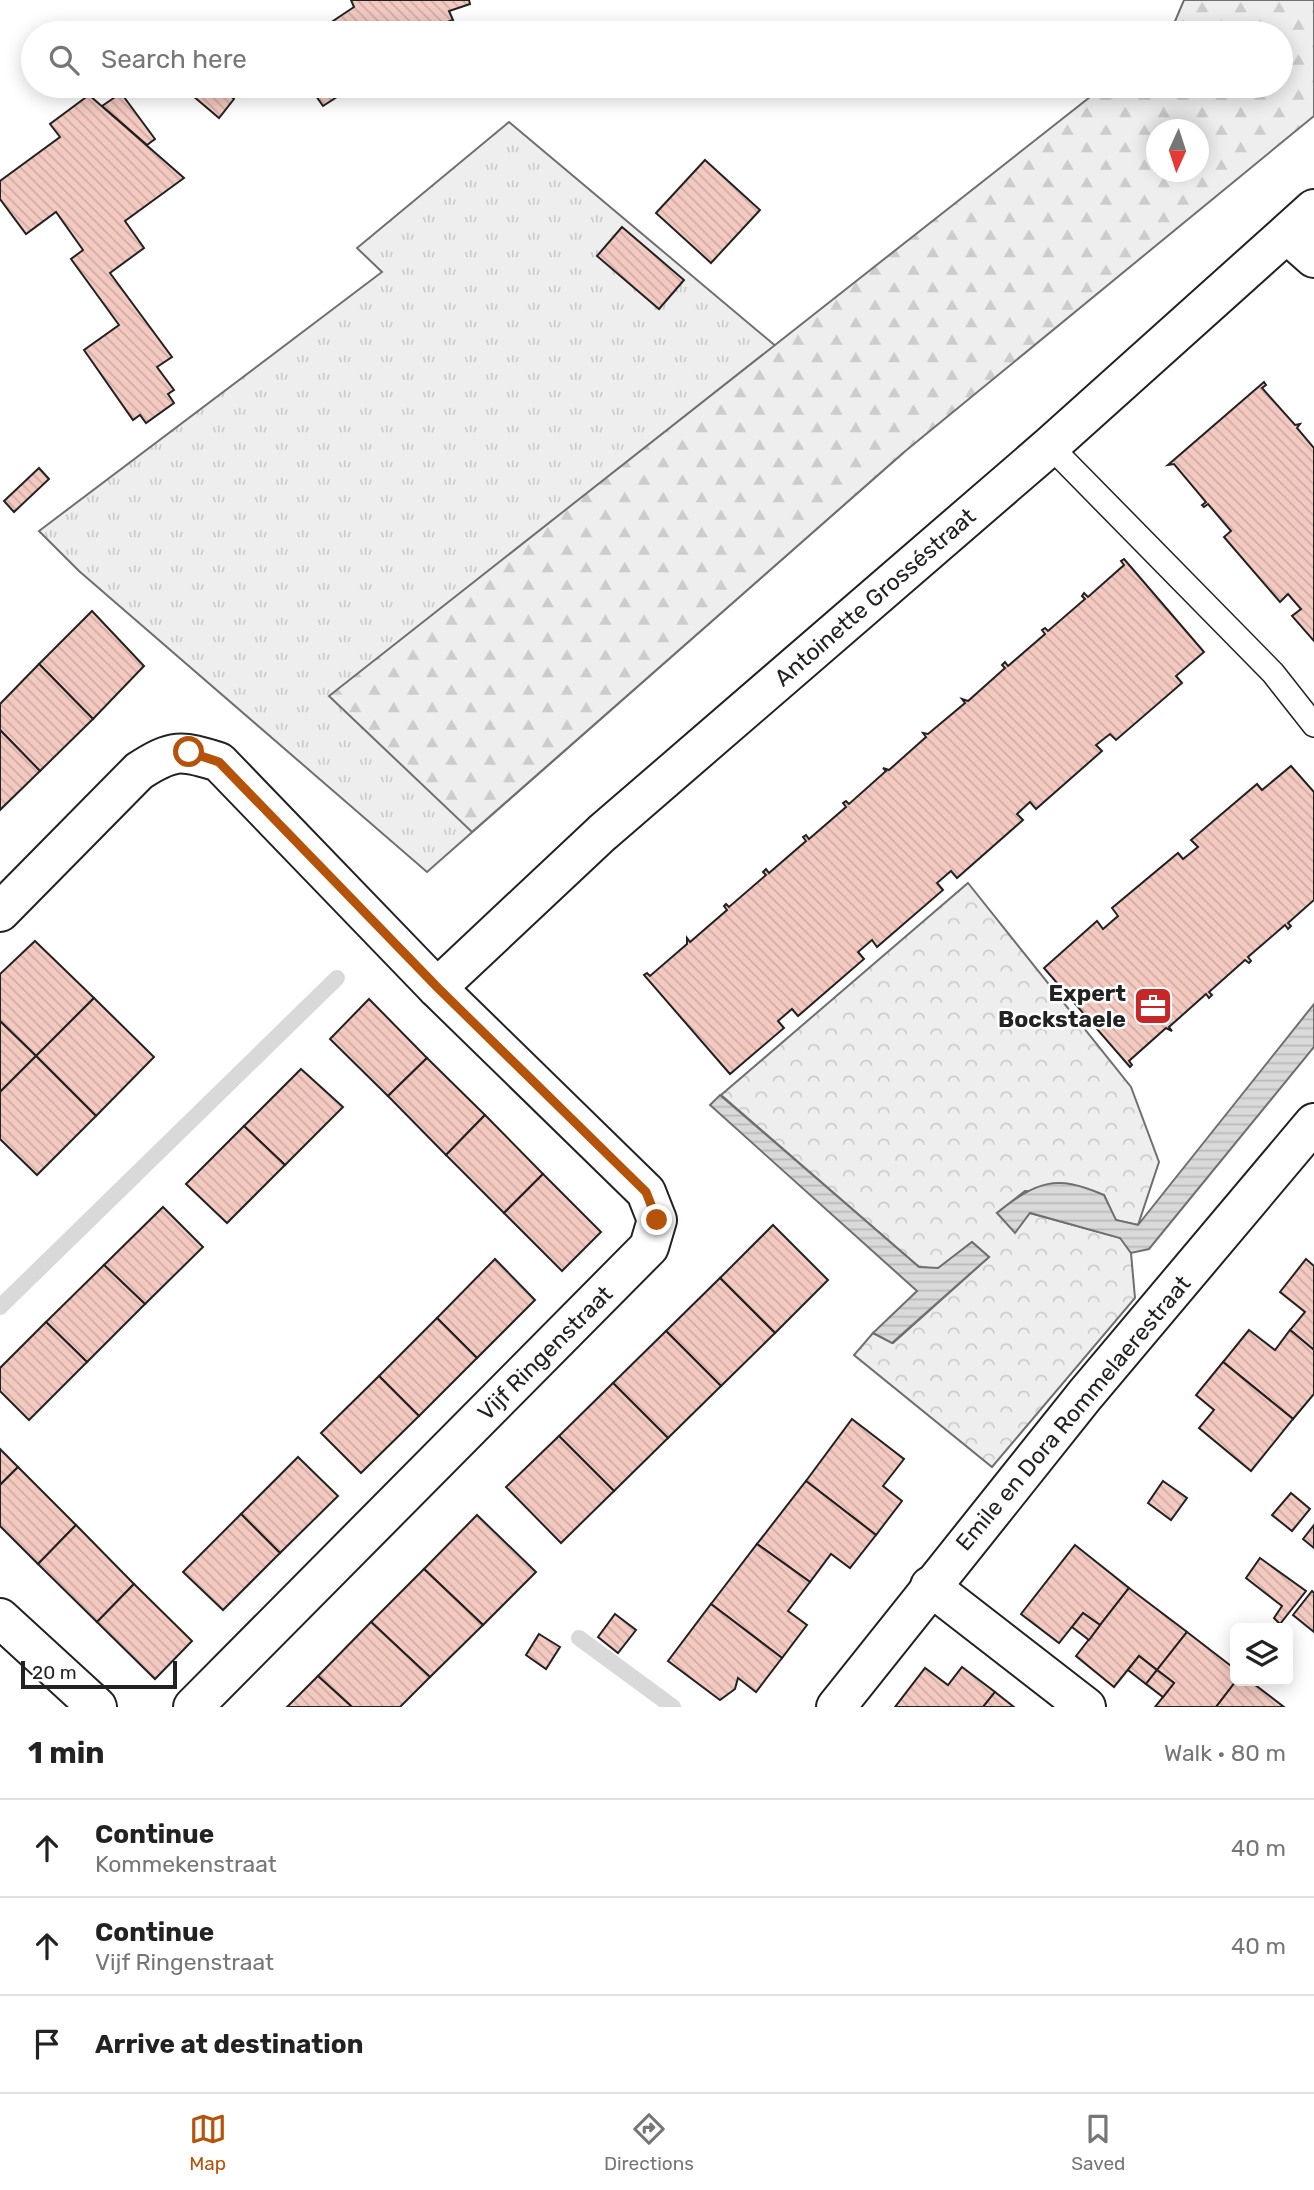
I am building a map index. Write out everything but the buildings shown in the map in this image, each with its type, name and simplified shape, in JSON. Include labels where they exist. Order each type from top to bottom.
[{"type":"street","name":"Antoinette Grosséstraat","points":[[438,988],[602,833],[1050,446],[1305,234]]},
{"type":"street","name":"Vijf Ringenstraat","points":[[0,912],[139,771],[163,755],[189,752],[219,762],[438,988],[646,1192],[657,1220],[649,1247],[193,1707]]},
{"type":"street","name":"Emile en Dora Rommelaerestraat","points":[[836,1707],[1085,1395],[1314,1123]]},
{"type":"street","points":[[930,1586],[1086,1707]]},
{"type":"street","points":[[0,1618],[97,1707]]},
{"type":"lane","points":[[1050,446],[1273,673],[1314,724]]},
{"type":"green space","points":[[1184,0],[1314,0],[1314,116],[903,453],[472,832],[329,696],[1089,98],[1293,98],[1293,21],[1175,21]]},
{"type":"green space","points":[[509,122],[903,453],[427,872],[79,571],[39,531],[382,272],[357,248]]},
{"type":"green space","points":[[968,883],[1131,1087],[1159,1162],[1138,1225],[1115,1220],[1104,1195],[1025,1191],[998,1212],[1030,1213],[1121,1238],[1131,1253],[1135,1298],[992,1467],[854,1355],[873,1333],[893,1343],[989,1257],[972,1242],[938,1269],[919,1267],[721,1095]]},
{"type":"shaded area","points":[[1314,1004],[1314,1047],[1149,1249],[1131,1253],[1120,1238],[1030,1213],[1015,1233],[997,1213],[1036,1188],[1048,1184],[1073,1184],[1104,1195],[1116,1220],[1138,1225]]},
{"type":"shaded area","points":[[720,1095],[919,1267],[938,1268],[972,1242],[989,1257],[892,1343],[873,1333],[917,1291],[710,1105]]},
{"type":"waterway","points":[[0,1307],[337,978]]},
{"type":"waterway","points":[[579,1638],[673,1707]]},
{"type":"place","name":"Expert Bockstaele","points":[[1153,1006]]},
{"type":"route","points":[[189,752],[219,762],[438,988],[646,1192],[657,1220]]}]
